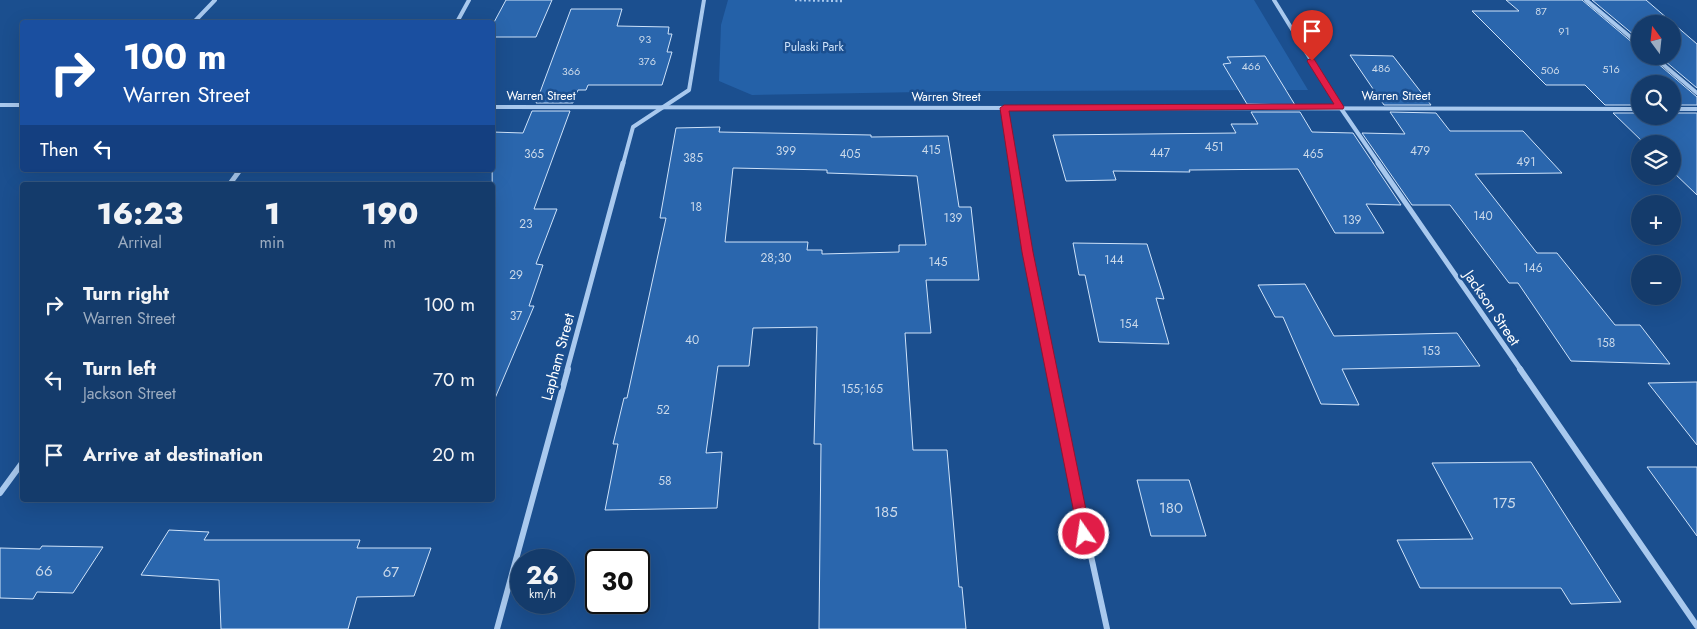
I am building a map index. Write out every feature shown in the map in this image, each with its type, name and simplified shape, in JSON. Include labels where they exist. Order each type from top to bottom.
[{"type":"street","points":[[196,20],[215,0]]},
{"type":"street","points":[[458,20],[469,0]]},
{"type":"street","name":"Lapham Street","points":[[497,629],[633,126],[665,107],[688,90],[704,0]]},
{"type":"street","name":"Jackson Street","points":[[1274,0],[1340,107],[1697,626]]},
{"type":"street","points":[[1586,0],[1631,38]]},
{"type":"street","points":[[1664,65],[1697,93]]},
{"type":"street","points":[[0,105],[20,105]]},
{"type":"street","name":"Warren Street","points":[[495,107],[1631,109]]},
{"type":"street","points":[[1004,108],[1027,252],[1071,476],[1107,629]]},
{"type":"street","points":[[1681,109],[1697,109]]},
{"type":"street","points":[[0,493],[20,465]]},
{"type":"path","points":[[795,0],[842,1]]},
{"type":"green space","name":"Pulaski Park","points":[[728,0],[1254,0],[1308,90],[981,91],[752,95],[719,81],[721,25]]},
{"type":"building","points":[[506,0],[552,0],[536,37],[495,37],[495,20]]},
{"type":"building","points":[[1506,0],[1582,0],[1631,41],[1631,65],[1660,65],[1671,75],[1631,75],[1631,105],[1605,105],[1585,85],[1546,85],[1472,11],[1519,11]]},
{"type":"building","points":[[1592,0],[1646,0],[1663,15],[1631,15],[1631,32]]},
{"type":"building","points":[[571,9],[622,9],[617,26],[669,27],[668,34],[672,34],[667,52],[672,52],[662,85],[588,85],[586,90],[578,90],[573,103],[536,103]]},
{"type":"building","points":[[1681,30],[1697,44],[1697,88],[1670,65],[1681,65]]},
{"type":"building","points":[[1350,55],[1393,56],[1431,105],[1384,105]]},
{"type":"building","points":[[1265,56],[1295,105],[1247,104],[1223,64],[1231,63],[1227,57]]},
{"type":"building","points":[[1681,83],[1697,97],[1697,105],[1681,105]]},
{"type":"building","points":[[532,111],[570,111],[534,209],[557,209],[536,264],[543,265],[529,306],[534,306],[495,398],[495,182],[492,182],[492,172],[495,172],[495,132],[523,133]]},
{"type":"building","points":[[1251,112],[1300,112],[1312,132],[1353,133],[1401,205],[1366,204],[1384,233],[1335,233],[1298,169],[1189,170],[1190,172],[1113,171],[1116,180],[1066,181],[1053,135],[1236,133],[1231,124],[1258,124]]},
{"type":"building","points":[[1390,112],[1436,113],[1450,131],[1523,131],[1562,173],[1475,174],[1537,253],[1557,253],[1615,325],[1640,325],[1670,364],[1571,361],[1518,283],[1509,283],[1450,205],[1412,205],[1362,133],[1405,134]]},
{"type":"building","points":[[1613,113],[1631,113],[1631,125],[1681,125],[1681,113],[1697,113],[1697,195],[1681,180],[1681,135],[1636,135]]},
{"type":"building","points":[[720,127],[719,132],[871,135],[871,137],[948,136],[959,207],[971,207],[979,280],[926,280],[931,333],[905,333],[913,450],[947,450],[959,587],[962,587],[966,629],[819,629],[821,444],[814,444],[817,327],[753,328],[749,366],[718,366],[706,453],[722,452],[717,508],[605,510],[618,444],[613,444],[624,398],[627,398],[666,218],[660,218],[676,128]],"holes":[[[733,168],[827,170],[827,173],[917,176],[926,245],[899,245],[899,252],[822,254],[822,250],[807,250],[808,242],[725,242]]]},
{"type":"building","points":[[1073,243],[1147,244],[1164,299],[1156,298],[1169,344],[1099,342],[1085,275],[1079,275]]},
{"type":"building","points":[[1305,284],[1334,336],[1457,333],[1480,366],[1342,369],[1359,405],[1321,404],[1283,317],[1275,317],[1258,285]]},
{"type":"building","points":[[1697,382],[1697,445],[1648,383]]},
{"type":"building","points":[[1531,462],[1621,602],[1571,604],[1561,588],[1420,588],[1397,540],[1473,539],[1432,463]]},
{"type":"building","points":[[1647,467],[1697,467],[1697,536]]},
{"type":"building","points":[[1137,480],[1189,480],[1206,536],[1151,536]]},
{"type":"building","points":[[169,530],[209,532],[204,540],[360,540],[357,548],[431,548],[414,596],[357,597],[348,629],[221,629],[219,580],[141,575]]},
{"type":"building","points":[[42,546],[103,547],[73,593],[37,592],[33,599],[0,598],[0,548],[40,549]]},
{"type":"route","points":[[1084,534],[1027,252],[1004,108],[1340,107],[1312,61]]}]
